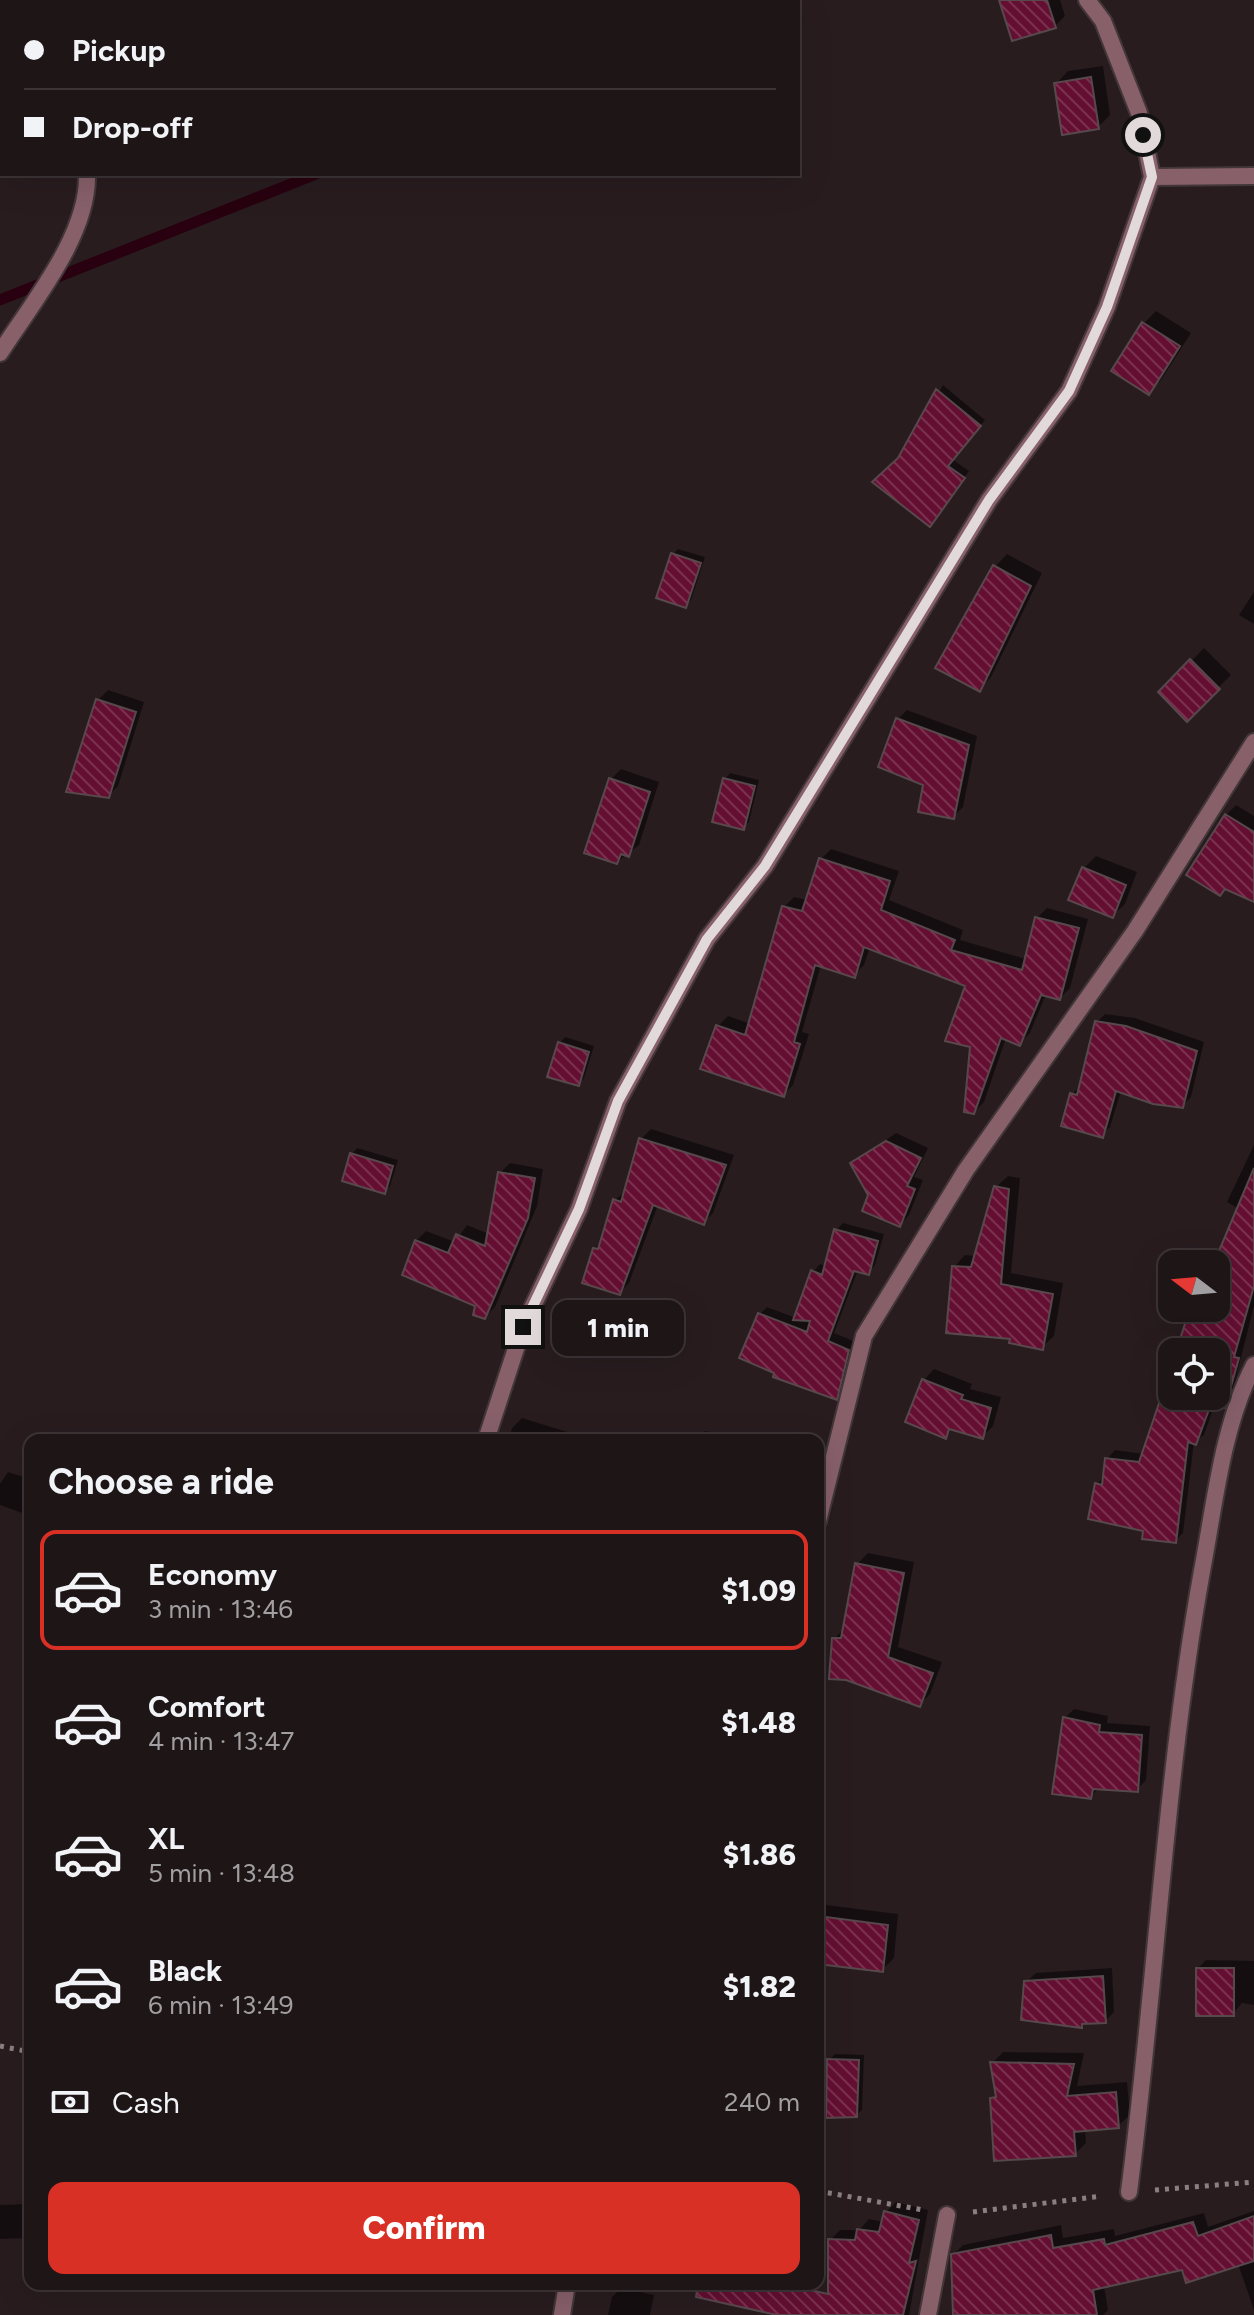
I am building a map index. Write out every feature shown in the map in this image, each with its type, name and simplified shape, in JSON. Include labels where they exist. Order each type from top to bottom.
[{"type":"street","points":[[488,1434],[523,1327],[579,1209],[618,1101],[707,939],[765,866],[989,500],[1069,391],[1107,307],[1152,177],[1139,113],[1103,21],[1087,0]]},
{"type":"street","points":[[0,353],[58,265],[88,193],[87,176]]},
{"type":"street","points":[[1152,177],[1254,176]]},
{"type":"street","points":[[824,1497],[864,1336],[966,1170],[1135,931],[1254,742]]},
{"type":"street","points":[[1129,2192],[1147,2053],[1183,1679],[1229,1430],[1254,1365]]},
{"type":"street","points":[[928,2315],[947,2215]]},
{"type":"street","points":[[562,2315],[566,2290]]},
{"type":"path","points":[[0,2046],[24,2051]]},
{"type":"path","points":[[824,2192],[947,2215],[1129,2192],[1254,2182]]},
{"type":"building","points":[[999,0],[1047,0],[1056,28],[1012,41]]},
{"type":"building","points":[[1091,77],[1099,129],[1062,135],[1054,83]]},
{"type":"building","points":[[1142,322],[1180,346],[1149,395],[1111,371]]},
{"type":"building","points":[[936,389],[981,426],[948,466],[965,478],[930,527],[872,482],[898,458]]},
{"type":"building","points":[[671,553],[701,563],[686,608],[656,598]]},
{"type":"building","points":[[993,565],[1031,586],[980,692],[935,668]]},
{"type":"building","points":[[1190,659],[1220,689],[1187,722],[1158,692]]},
{"type":"building","points":[[96,699],[136,712],[109,798],[66,792]]},
{"type":"building","points":[[896,718],[969,745],[954,819],[918,812],[923,785],[878,767]]},
{"type":"building","points":[[609,778],[650,792],[629,857],[621,854],[617,864],[584,853]]},
{"type":"building","points":[[723,778],[755,786],[744,830],[712,822]]},
{"type":"building","points":[[1225,814],[1254,832],[1254,902],[1225,889],[1220,896],[1186,875]]},
{"type":"building","points":[[819,858],[890,881],[881,910],[955,940],[951,950],[1022,970],[1035,917],[1079,928],[1060,1000],[1041,995],[1020,1046],[1001,1038],[974,1114],[964,1112],[970,1047],[945,1041],[965,986],[864,947],[855,978],[815,965],[794,1042],[800,1044],[784,1097],[700,1069],[716,1025],[745,1035],[782,906],[802,911]]},
{"type":"building","points":[[1082,867],[1126,885],[1113,918],[1068,900]]},
{"type":"building","points":[[1095,1021],[1126,1026],[1197,1051],[1183,1108],[1153,1104],[1116,1091],[1103,1138],[1061,1126],[1070,1093],[1077,1095]]},
{"type":"building","points":[[558,1042],[589,1052],[579,1086],[547,1077]]},
{"type":"building","points":[[639,1138],[726,1165],[704,1225],[653,1205],[620,1295],[582,1283],[593,1248],[598,1249],[613,1199],[621,1202]]},
{"type":"building","points":[[886,1141],[921,1158],[907,1186],[915,1189],[900,1227],[862,1211],[868,1195],[850,1163]]},
{"type":"building","points":[[350,1153],[393,1166],[385,1194],[342,1181]]},
{"type":"building","points":[[1254,1168],[1254,1286],[1234,1357],[1239,1358],[1230,1390],[1230,1338],[1180,1338],[1186,1322],[1230,1322],[1230,1250],[1219,1250]]},
{"type":"building","points":[[498,1172],[535,1178],[528,1218],[485,1319],[473,1315],[475,1306],[402,1275],[415,1240],[448,1253],[456,1234],[485,1246]]},
{"type":"building","points":[[994,1186],[1009,1189],[1001,1284],[1053,1294],[1043,1350],[1009,1343],[1010,1339],[946,1333],[952,1266],[971,1267]]},
{"type":"building","points":[[834,1229],[878,1241],[869,1275],[854,1271],[828,1341],[849,1350],[837,1400],[773,1377],[774,1373],[739,1358],[758,1313],[807,1332],[810,1321],[793,1320],[811,1270],[822,1275]]},
{"type":"building","points":[[922,1379],[963,1395],[961,1399],[991,1408],[983,1439],[949,1429],[946,1439],[905,1422]]},
{"type":"building","points":[[1158,1406],[1158,1410],[1209,1410],[1196,1445],[1188,1442],[1176,1543],[1142,1539],[1143,1531],[1088,1519],[1095,1483],[1102,1485],[1105,1458],[1139,1462]]},
{"type":"building","points":[[855,1563],[904,1573],[888,1657],[933,1673],[920,1707],[846,1680],[829,1679],[832,1638],[841,1638]]},
{"type":"building","points":[[1063,1717],[1100,1725],[1099,1732],[1142,1735],[1138,1792],[1093,1789],[1091,1799],[1052,1794]]},
{"type":"building","points":[[824,1917],[888,1925],[883,1972],[824,1965]]},
{"type":"building","points":[[1196,1968],[1234,1968],[1234,2016],[1196,2016]]},
{"type":"building","points":[[1103,1976],[1106,2023],[1082,2024],[1082,2028],[1021,2020],[1024,1981]]},
{"type":"building","points":[[827,2059],[859,2060],[857,2117],[826,2118]]},
{"type":"building","points":[[990,2062],[1074,2064],[1067,2096],[1116,2092],[1119,2128],[1074,2132],[1076,2156],[994,2161],[990,2098],[996,2097]]},
{"type":"building","points":[[884,2211],[919,2220],[909,2263],[916,2261],[903,2315],[777,2315],[696,2297],[697,2290],[810,2290],[828,2294],[828,2239],[855,2240],[857,2229],[879,2232]]},
{"type":"building","points":[[1254,2216],[1254,2261],[1186,2283],[1182,2270],[1093,2290],[1097,2315],[953,2315],[951,2254],[1051,2235],[1053,2248],[1104,2239],[1105,2245],[1193,2222],[1198,2236]]},
{"type":"waterway","points":[[0,300],[311,176]]},
{"type":"route","points":[[523,1327],[579,1209],[618,1101],[707,939],[765,866],[989,500],[1069,391],[1107,307],[1152,177],[1143,135]]}]
